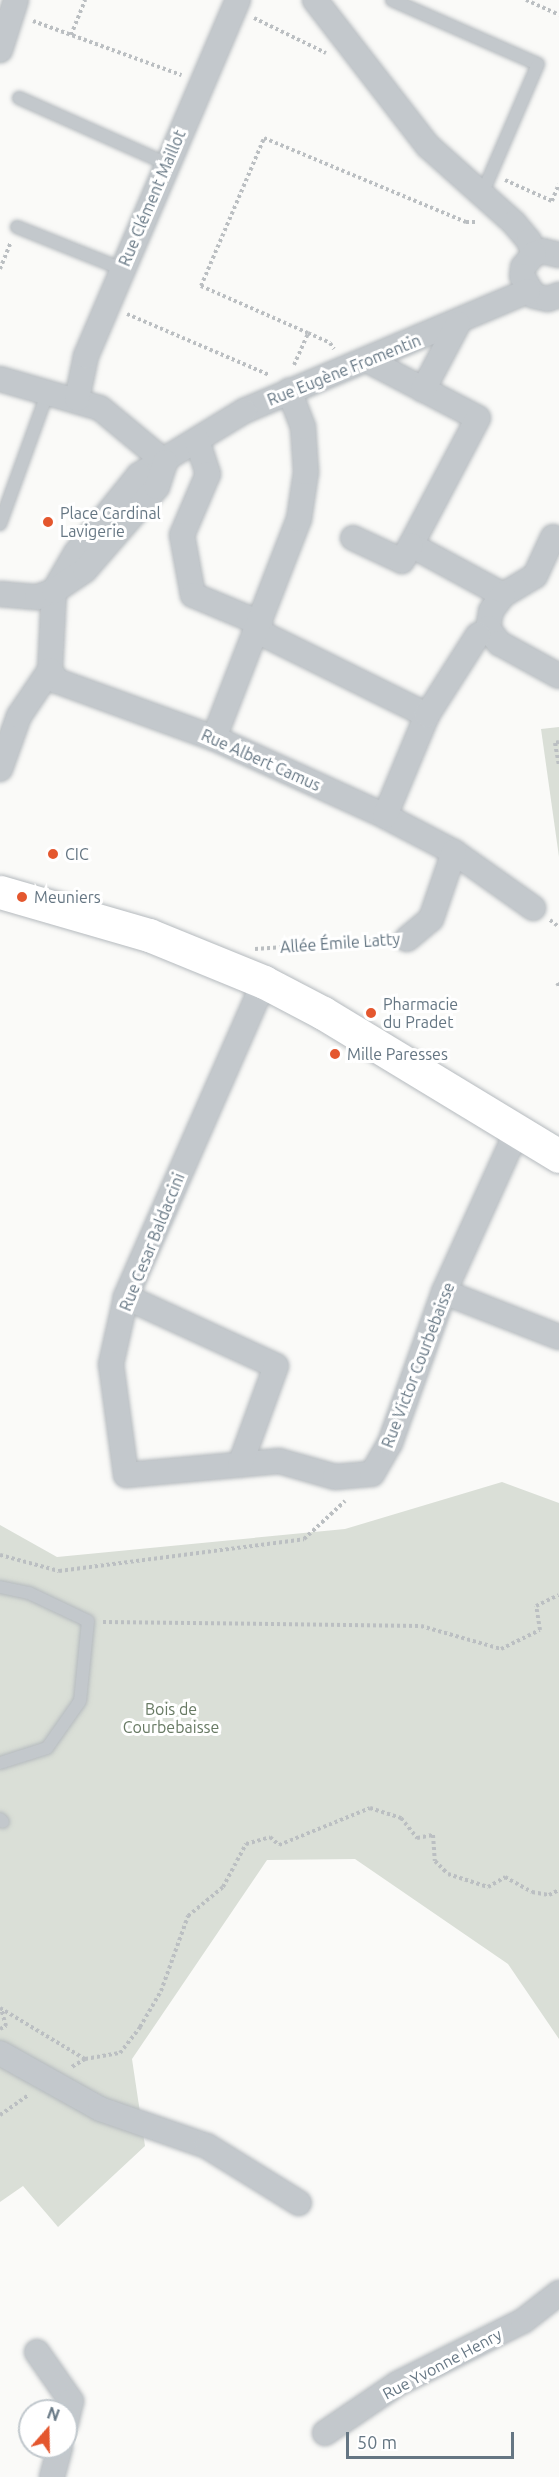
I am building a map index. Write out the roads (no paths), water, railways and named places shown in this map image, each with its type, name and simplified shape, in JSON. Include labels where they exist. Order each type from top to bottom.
[{"type":"main road","points":[[0,892],[148,935],[264,982],[323,1013],[559,1156]]},
{"type":"street","name":"Rue Clément Maillot","points":[[77,399],[86,356],[236,4]]},
{"type":"street","points":[[324,6],[428,146],[486,184],[529,241],[534,254]]},
{"type":"street","points":[[0,50],[14,7]]},
{"type":"street","points":[[558,298],[541,298],[528,291],[522,276],[523,267],[534,254],[543,251],[559,255]]},
{"type":"street","name":"Rue Eugène Fromentin","points":[[165,462],[197,440],[288,387],[367,360],[458,324],[528,291]]},
{"type":"street","points":[[423,390],[458,324]]},
{"type":"street","points":[[353,538],[402,561],[478,418],[367,360]]},
{"type":"street","points":[[0,379],[77,399],[100,408],[165,462],[157,487],[85,570],[54,591],[37,597],[0,594]]},
{"type":"street","points":[[214,738],[299,519],[306,472],[303,427],[288,387]]},
{"type":"street","points":[[197,440],[208,474],[182,535],[193,595],[427,715]]},
{"type":"street","points":[[386,816],[427,715],[483,632],[491,611],[503,595],[535,576],[553,537]]},
{"type":"street","points":[[411,545],[503,595]]},
{"type":"street","points":[[0,769],[20,716],[50,670],[54,591]]},
{"type":"street","points":[[483,632],[559,676]]},
{"type":"street","name":"Rue Albert Camus","points":[[50,670],[57,681],[214,738],[386,816],[454,852],[533,908]]},
{"type":"street","name":"Allée Émile Latty","points":[[407,939],[431,919],[454,852]]},
{"type":"street","name":"Rue Cesar Baldaccini","points":[[240,1465],[126,1475],[111,1364],[126,1297],[264,982]]},
{"type":"street","name":"Rue Victor Courbebaisse","points":[[240,1465],[279,1461],[335,1477],[372,1474],[390,1443],[444,1292],[517,1131]]},
{"type":"street","points":[[444,1292],[559,1336]]},
{"type":"street","points":[[126,1297],[276,1366],[240,1465]]},
{"type":"street","points":[[0,2053],[100,2109],[207,2146],[299,2203]]},
{"type":"street","name":"Rue Yvonne Henry","points":[[324,2433],[397,2384],[523,2321],[559,2293]]},
{"type":"street","points":[[37,2352],[70,2399]]},
{"type":"street","points":[[52,2477],[57,2459]]},
{"type":"lane","points":[[392,0],[538,64],[486,184]]},
{"type":"lane","points":[[19,98],[167,164]]},
{"type":"lane","points":[[17,227],[122,269]]},
{"type":"lane","points":[[0,524],[47,393]]},
{"type":"lane","points":[[0,1587],[29,1593],[88,1621],[80,1701],[47,1748],[0,1763]]},
{"type":"place","name":"Place Cardinal Lavigerie","points":[[48,522]]},
{"type":"place","name":"CIC","points":[[53,854]]},
{"type":"place","name":"Meuniers","points":[[22,897]]},
{"type":"place","name":"Pharmacie du Pradet","points":[[371,1013]]},
{"type":"place","name":"Mille Paresses","points":[[335,1054]]},
{"type":"park label","name":"Bois de Courbebaisse","points":[[171,1718]]}]
